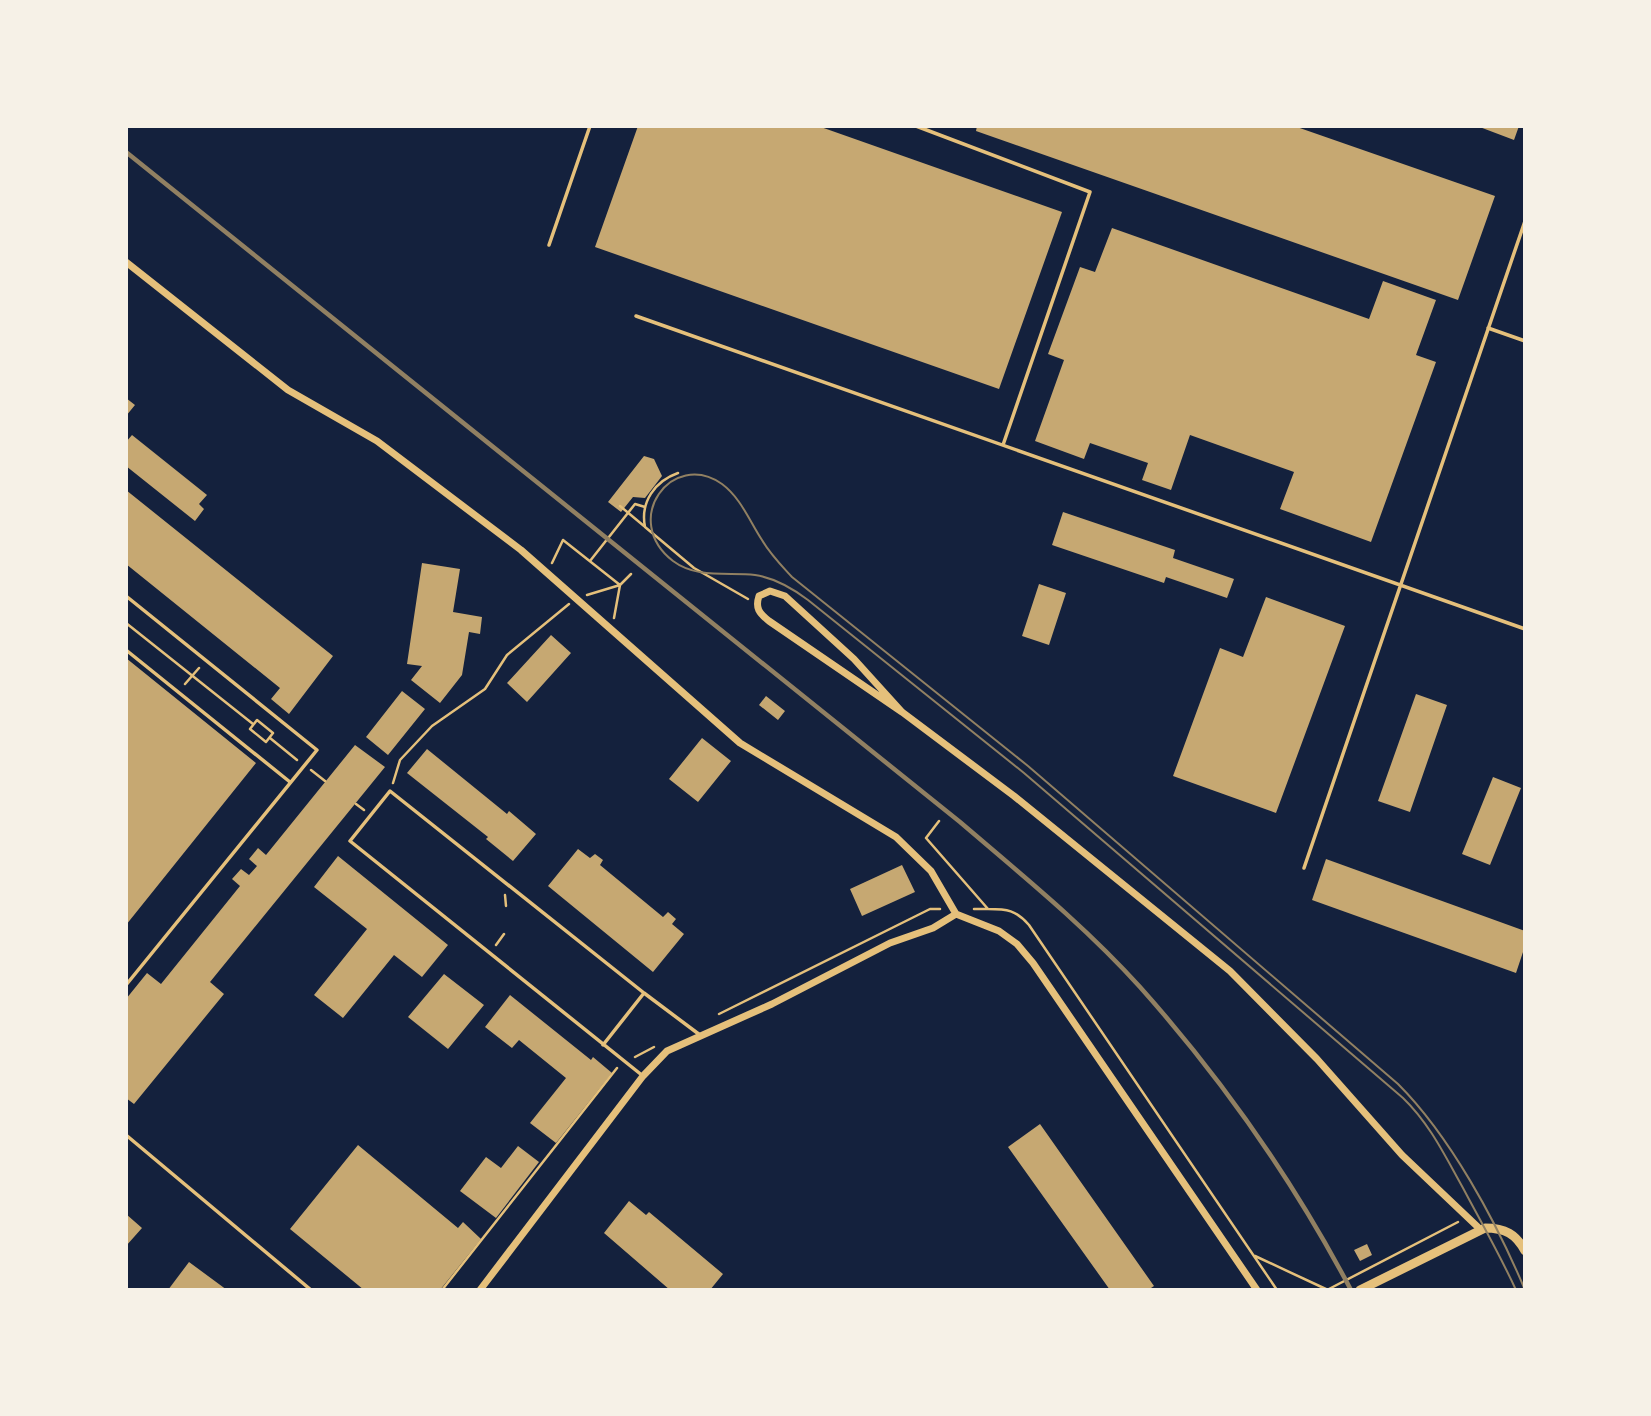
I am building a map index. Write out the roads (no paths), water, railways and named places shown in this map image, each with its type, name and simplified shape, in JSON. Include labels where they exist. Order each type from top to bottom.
[{"type":"street","points":[[126,262],[288,390],[377,441],[521,550],[740,743],[896,837],[931,871],[956,914],[999,931],[1017,944],[1033,963],[1257,1290]]},
{"type":"street","points":[[902,712],[855,659],[785,596],[770,591],[759,596],[756,604],[759,612],[769,621],[902,712],[1014,796],[1230,971],[1317,1059],[1402,1155],[1481,1230]]},
{"type":"street","points":[[480,1290],[643,1076],[667,1051],[772,1004],[890,943],[933,928],[956,914]]},
{"type":"street","points":[[1360,1290],[1481,1230],[1495,1228],[1508,1231],[1518,1238],[1525,1251]]},
{"type":"lane","points":[[550,245],[590,126]]},
{"type":"lane","points":[[916,126],[1090,192],[1003,445]]},
{"type":"lane","points":[[1304,868],[1525,221]]},
{"type":"lane","points":[[636,316],[1525,629]]},
{"type":"lane","points":[[1488,328],[1525,341]]},
{"type":"lane","points":[[126,596],[317,750],[126,985]]},
{"type":"lane","points":[[126,650],[290,782]]},
{"type":"lane","points":[[643,1076],[350,841],[390,790],[644,993],[702,1036]]},
{"type":"lane","points":[[603,1045],[644,993]]},
{"type":"lane","points":[[126,1135],[311,1290]]},
{"type":"tram line","points":[[1516,1290],[1443,1152],[1429,1129],[1403,1098],[1024,773],[808,600],[769,578],[702,573],[682,567],[673,561],[658,544],[651,527],[652,509],[659,494],[671,482],[686,475],[703,476],[722,484],[735,496],[769,550],[792,577],[1028,766],[1398,1084],[1436,1128],[1470,1181],[1486,1208],[1525,1290]]},
{"type":"railway","points":[[126,152],[960,822],[1075,922],[1140,987],[1228,1094],[1305,1209],[1351,1290]]}]
